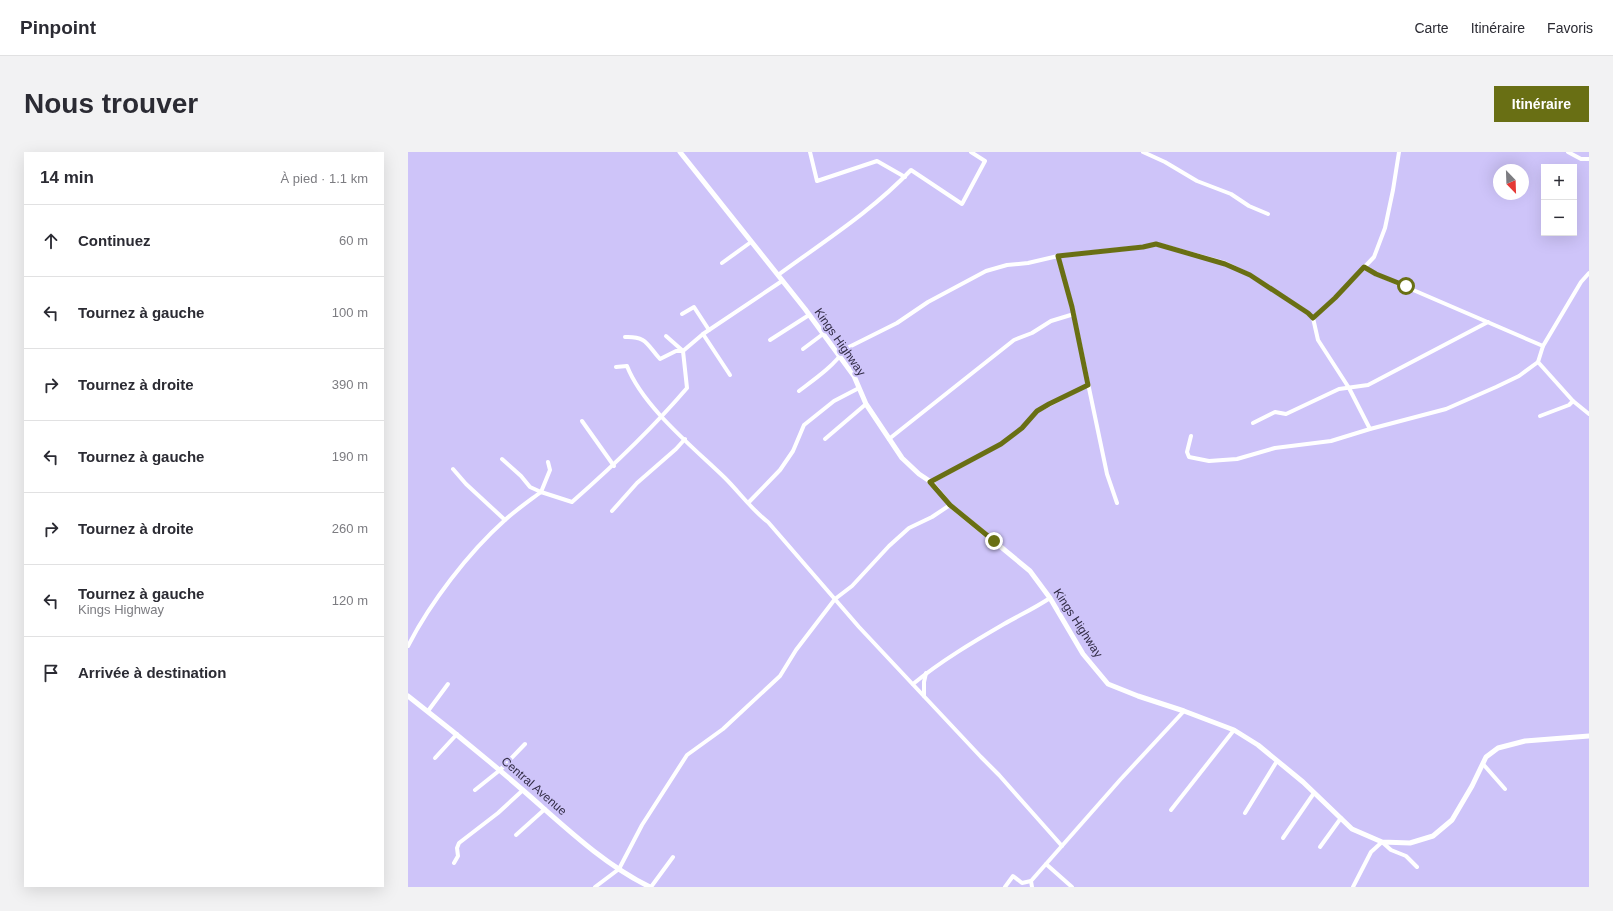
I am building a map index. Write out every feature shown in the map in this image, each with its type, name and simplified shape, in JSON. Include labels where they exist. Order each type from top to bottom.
[{"type":"street","name":"Kings Highway","points":[[680,152],[809,315],[854,376],[866,404],[902,458],[930,482],[950,505],[1030,571],[1050,598],[1083,654],[1108,684],[1138,696],[1184,710],[1234,730],[1258,745],[1314,793],[1352,829],[1382,842],[1410,843],[1433,836],[1452,820],[1472,786],[1486,757],[1498,748],[1525,741],[1589,736]]},
{"type":"street","points":[[810,152],[817,181],[877,161],[904,177]]},
{"type":"street","points":[[778,276],[868,209],[911,170],[962,204],[985,161],[971,152]]},
{"type":"street","points":[[1143,152],[1197,181],[1231,194],[1249,206],[1268,214]]},
{"type":"street","points":[[1154,157],[1157,152]]},
{"type":"street","points":[[1313,318],[1335,298],[1374,257],[1385,228],[1399,152]]},
{"type":"street","points":[[1568,152],[1581,159],[1589,159]]},
{"type":"street","points":[[722,263],[751,242]]},
{"type":"street","points":[[799,391],[840,357],[845,350],[897,323],[928,302],[986,271],[1007,265],[1028,263],[1058,256],[1143,247],[1156,244],[1225,264],[1250,275],[1308,313],[1313,318],[1318,340],[1349,388],[1370,429]]},
{"type":"street","points":[[1058,256],[1074,314],[1107,474],[1117,503]]},
{"type":"street","points":[[1364,267],[1376,274],[1543,346]]},
{"type":"street","points":[[1191,436],[1187,452],[1190,457],[1209,461],[1237,460],[1275,448],[1331,441],[1446,409],[1514,379],[1538,362],[1543,346],[1581,282],[1589,273]]},
{"type":"street","points":[[625,337],[637,336],[649,344],[660,359],[676,351],[683,351],[703,334],[782,281]]},
{"type":"street","points":[[682,314],[694,307],[709,330]]},
{"type":"street","points":[[889,439],[1014,340],[1032,333],[1051,321],[1074,314]]},
{"type":"street","points":[[770,340],[809,315]]},
{"type":"street","points":[[1253,423],[1275,412],[1286,414],[1339,389],[1368,385],[1488,322]]},
{"type":"street","points":[[703,334],[730,375]]},
{"type":"street","points":[[803,349],[823,334]]},
{"type":"street","points":[[502,459],[521,476],[530,487],[572,502],[614,466],[661,418],[686,388],[683,351],[666,336]]},
{"type":"street","points":[[1538,362],[1573,401],[1589,414]]},
{"type":"street","points":[[616,367],[627,366],[631,376],[661,418],[685,439],[748,502],[807,565],[835,599],[924,697],[999,775],[1062,846]]},
{"type":"street","points":[[930,482],[1001,444],[1022,428],[1037,411],[1088,385]]},
{"type":"street","points":[[748,502],[780,470],[793,451],[804,426],[834,401],[859,388]]},
{"type":"street","points":[[1540,416],[1569,405],[1573,401]]},
{"type":"street","points":[[825,438],[866,404]]},
{"type":"street","points":[[582,421],[614,466]]},
{"type":"street","points":[[612,511],[637,483],[676,449],[685,439]]},
{"type":"street","points":[[408,646],[438,598],[459,569],[505,520],[541,492],[550,470],[548,462]]},
{"type":"street","points":[[453,469],[466,484],[505,520]]},
{"type":"street","points":[[595,887],[619,869],[642,825],[687,755],[723,729],[780,676],[796,650],[835,599],[852,586],[889,546],[909,528],[932,517],[950,505]]},
{"type":"street","points":[[913,684],[962,649],[1004,624],[1031,611],[1050,598]]},
{"type":"street","points":[[924,697],[924,682],[927,673]]},
{"type":"street","points":[[428,711],[448,684]]},
{"type":"street","name":"Central Avenue","points":[[408,696],[500,770],[582,842],[632,878],[650,887]]},
{"type":"street","points":[[1005,887],[1013,876],[1022,883],[1031,881],[1184,710]]},
{"type":"street","points":[[1171,810],[1234,730]]},
{"type":"street","points":[[435,758],[457,734]]},
{"type":"street","points":[[475,790],[500,770],[524,744]]},
{"type":"street","points":[[1245,813],[1277,761]]},
{"type":"street","points":[[1483,764],[1505,789]]},
{"type":"street","points":[[454,863],[458,856],[456,848],[460,843],[498,813],[523,790]]},
{"type":"street","points":[[1283,838],[1314,793]]},
{"type":"street","points":[[516,835],[545,809]]},
{"type":"street","points":[[1320,848],[1341,818]]},
{"type":"street","points":[[1353,887],[1371,852],[1382,842],[1391,850],[1406,856],[1417,867]]},
{"type":"street","points":[[650,887],[673,857]]},
{"type":"street","points":[[1046,864],[1072,887]]},
{"type":"street","points":[[1031,881],[1032,887]]},
{"type":"route","points":[[994,541],[950,505],[930,482],[1001,444],[1022,428],[1037,411],[1088,385],[1072,307],[1058,256],[1143,247],[1156,244],[1225,264],[1250,275],[1308,313],[1313,318],[1335,298],[1364,267],[1376,274],[1406,286]]}]
